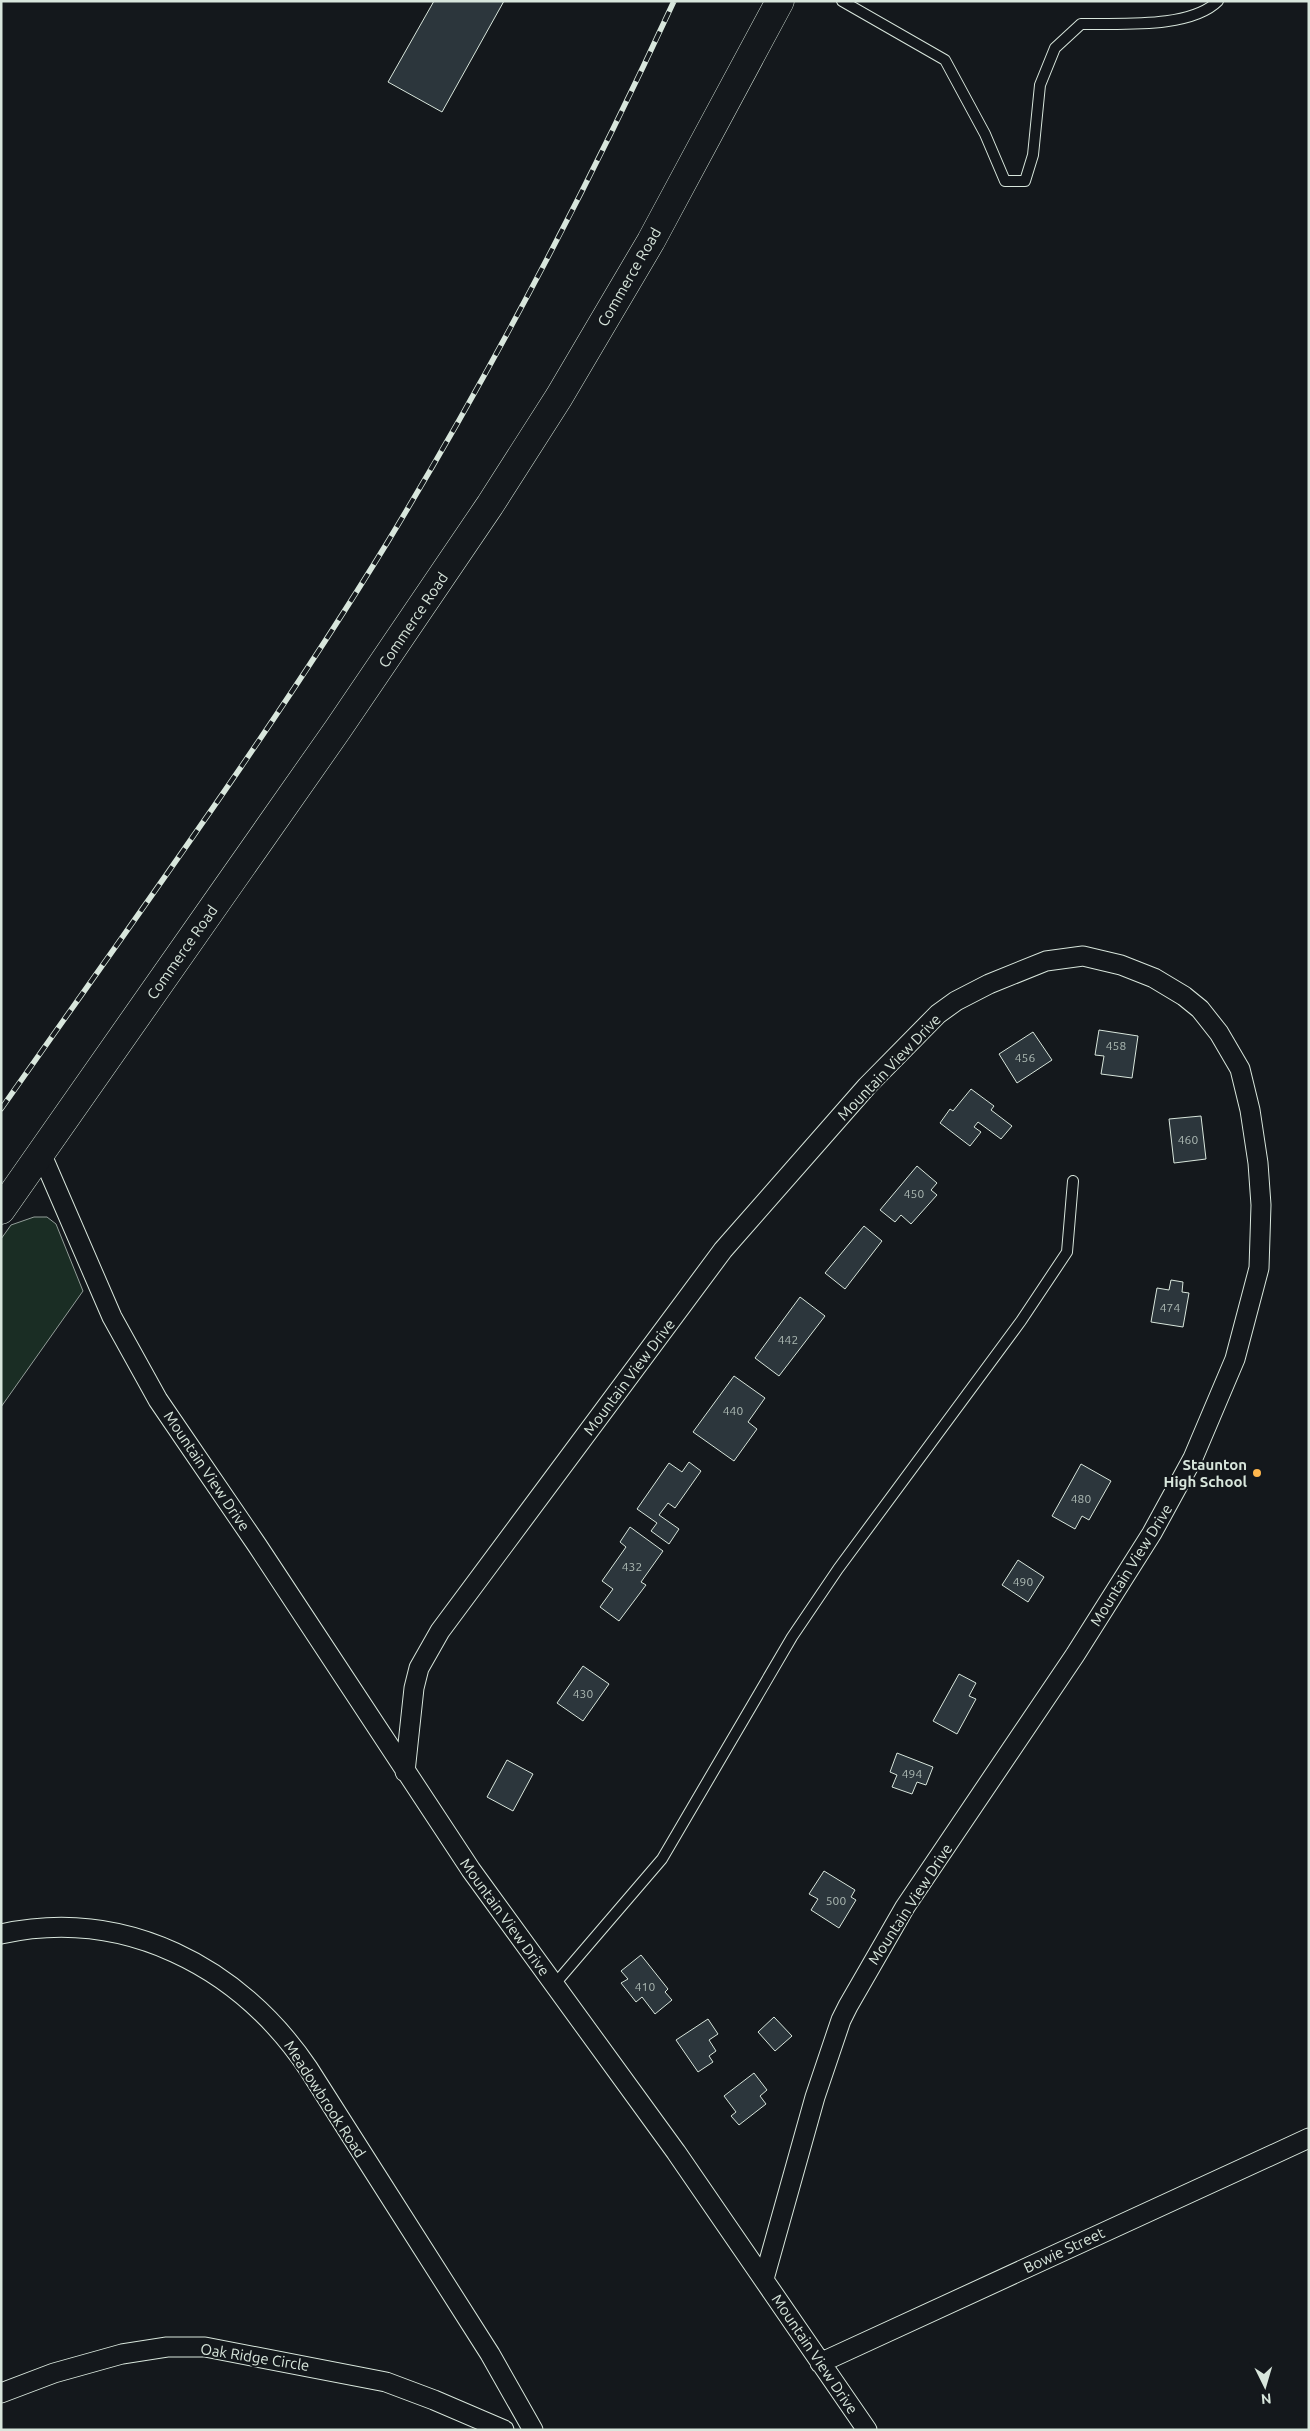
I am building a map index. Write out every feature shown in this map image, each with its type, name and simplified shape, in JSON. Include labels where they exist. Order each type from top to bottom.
[{"type":"main road","name":"Commerce Road","points":[[1,1210],[343,722],[490,506],[559,397],[650,241],[780,1]]},
{"type":"street","name":"Mountain View Drive","points":[[405,1772],[415,1681],[426,1652],[440,1630],[724,1250],[861,1093],[920,1032],[956,1001],[989,984],[1060,957],[1083,956],[1128,967],[1166,984],[1200,1009],[1219,1033],[1240,1069],[1251,1118],[1258,1163],[1261,1205],[1259,1268],[1235,1359],[1192,1458],[1152,1533],[1064,1671],[905,1907],[848,2006],[841,2020],[815,2096],[764,2279]]},
{"type":"street","name":"Mountain View Drive","points":[[41,1153],[112,1317],[158,1400],[323,1644],[405,1772],[471,1870],[676,2152],[867,2430]]},
{"type":"street","name":"Meadowbrook Road","points":[[1,1934],[60,1928],[100,1930],[131,1936],[183,1956],[211,1972],[250,2001],[273,2024],[303,2061],[490,2354],[533,2430]]},
{"type":"street","name":"Bowie Street","points":[[820,2363],[1309,2138]]},
{"type":"street","name":"Oak Ridge Circle","points":[[1,2392],[54,2373],[122,2354],[167,2347],[205,2347],[386,2382],[504,2430]]},
{"type":"lane","points":[[842,1],[945,60],[985,134],[1005,180],[1015,181],[1025,181],[1033,155],[1040,85],[1055,48],[1081,24],[1178,20],[1212,8],[1218,1]]},
{"type":"lane","points":[[554,1985],[662,1859],[792,1637],[838,1569],[1021,1321],[1067,1252],[1073,1181]]},
{"type":"green space","points":[[34,1217],[47,1217],[56,1224],[83,1291],[1,1407],[1,1239],[11,1225]]},
{"type":"building","points":[[434,1],[504,1],[442,112],[388,82]]},
{"type":"building","points":[[1099,1030],[1138,1036],[1132,1078],[1101,1074],[1104,1056],[1095,1055]]},
{"type":"building","points":[[1033,1032],[1052,1060],[1017,1083],[999,1054]]},
{"type":"building","points":[[971,1089],[994,1106],[991,1110],[1012,1126],[1001,1139],[978,1122],[974,1127],[981,1132],[970,1146],[940,1123],[950,1109],[953,1111]]},
{"type":"building","points":[[1201,1116],[1206,1159],[1174,1163],[1169,1119]]},
{"type":"building","points":[[917,1166],[937,1183],[931,1190],[937,1195],[911,1224],[901,1215],[895,1222],[880,1210]]},
{"type":"building","points":[[864,1226],[882,1241],[845,1289],[825,1273]]},
{"type":"building","points":[[1171,1280],[1183,1282],[1182,1292],[1189,1293],[1183,1327],[1151,1322],[1157,1288],[1169,1290]]},
{"type":"building","points":[[800,1297],[825,1316],[779,1376],[755,1358]]},
{"type":"building","points":[[734,1376],[765,1398],[748,1422],[757,1429],[734,1461],[693,1432]]},
{"type":"building","points":[[689,1462],[701,1471],[675,1508],[668,1503],[659,1515],[679,1529],[669,1544],[651,1531],[657,1523],[637,1509],[669,1463],[682,1472]]},
{"type":"building","points":[[1081,1464],[1111,1481],[1089,1520],[1082,1516],[1075,1529],[1052,1516]]},
{"type":"building","points":[[630,1527],[663,1551],[641,1582],[646,1585],[619,1621],[600,1607],[613,1589],[602,1581],[626,1547],[620,1542]]},
{"type":"building","points":[[1018,1560],[1044,1577],[1028,1602],[1002,1585]]},
{"type":"building","points":[[583,1666],[609,1684],[583,1721],[557,1703]]},
{"type":"building","points":[[959,1674],[976,1683],[969,1696],[976,1699],[957,1734],[933,1721]]},
{"type":"building","points":[[897,1753],[933,1767],[926,1785],[917,1782],[912,1794],[892,1787],[897,1775],[890,1772]]},
{"type":"building","points":[[507,1760],[533,1774],[513,1811],[487,1797]]},
{"type":"building","points":[[824,1871],[855,1890],[851,1897],[856,1900],[839,1928],[811,1910],[818,1899],[809,1894]]},
{"type":"building","points":[[641,1955],[668,1989],[665,1992],[672,2000],[655,2014],[642,1997],[636,2002],[621,1983],[628,1979],[621,1971]]},
{"type":"building","points":[[774,2017],[792,2036],[775,2051],[758,2032]]},
{"type":"building","points":[[708,2019],[718,2034],[709,2040],[716,2051],[709,2056],[713,2062],[698,2072],[676,2040]]},
{"type":"building","points":[[754,2073],[767,2090],[760,2096],[766,2104],[739,2125],[731,2116],[736,2112],[724,2096]]},
{"type":"railway","points":[[1,1109],[247,758],[342,615],[387,543],[502,344],[608,140],[674,1]]},
{"type":"place","name":"Staunton High School","points":[[1257,1473]]}]
